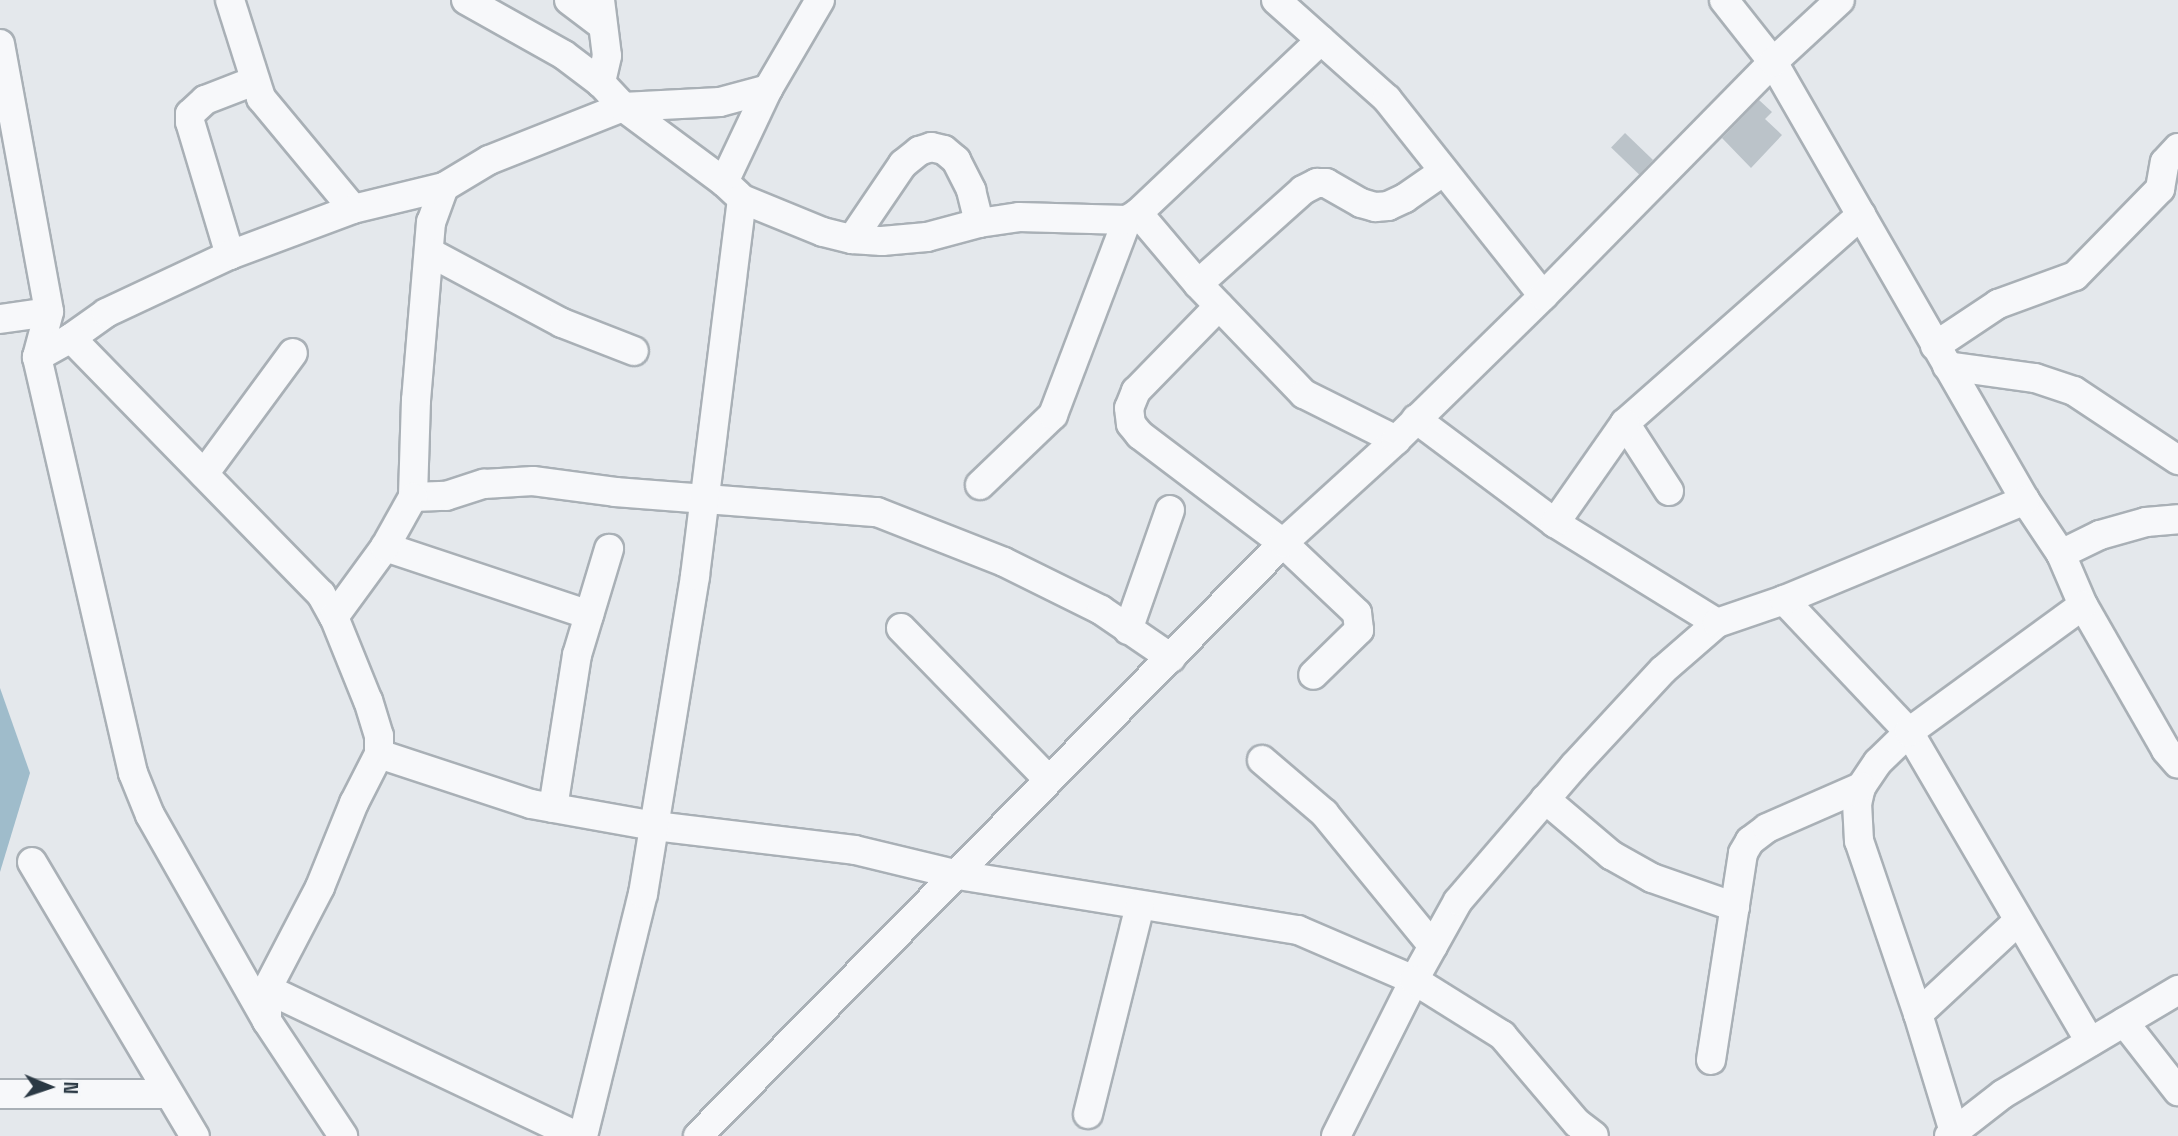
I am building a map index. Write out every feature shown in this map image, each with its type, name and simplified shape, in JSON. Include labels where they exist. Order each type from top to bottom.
[{"type":"street","points":[[230,0],[261,98],[353,209]]},
{"type":"street","points":[[466,0],[564,55],[601,83],[623,107],[733,190],[823,232],[852,239],[882,241],[927,237],[979,223],[1059,216],[1132,217],[1304,394],[1396,440]]},
{"type":"street","points":[[569,0],[601,13],[607,55],[601,83]]},
{"type":"street","points":[[1276,0],[1387,99],[1543,296]]},
{"type":"street","points":[[1724,0],[1773,62],[2025,500],[2061,554],[2083,605],[2166,750],[2178,764]]},
{"type":"street","points":[[700,1135],[1283,543],[1396,440],[1543,296],[1773,62],[1840,0]]},
{"type":"street","points":[[583,1136],[643,894],[695,576],[733,190],[768,89],[808,5]]},
{"type":"street","points":[[980,485],[1053,415],[1132,217],[1321,40]]},
{"type":"street","points":[[0,44],[49,312],[37,357],[133,773],[150,815],[267,1021],[343,1136]]},
{"type":"street","points":[[230,255],[190,122],[190,114],[205,100],[254,80]]},
{"type":"street","points":[[37,357],[71,338],[106,313],[230,255],[353,209],[444,187],[489,160],[623,107],[720,102],[768,89]]},
{"type":"street","points":[[852,239],[903,164],[919,151],[931,147],[944,150],[956,160],[971,190],[979,223]]},
{"type":"street","points":[[1941,356],[1998,304],[2075,276],[2160,189],[2165,162],[2178,148]]},
{"type":"street","points":[[1198,284],[1303,190],[1317,183],[1326,183],[1361,203],[1375,207],[1388,206],[1405,198],[1444,170]]},
{"type":"street","points":[[334,617],[384,547],[413,497],[416,400],[431,222],[444,187]]},
{"type":"street","points":[[1555,523],[1625,423],[1861,215]]},
{"type":"street","points":[[429,252],[562,323],[634,351]]},
{"type":"street","points":[[1219,306],[1136,391],[1129,408],[1131,424],[1140,435],[1283,543],[1357,613],[1359,630],[1313,675]]},
{"type":"street","points":[[0,318],[49,312]]},
{"type":"street","points":[[71,338],[321,594],[334,617],[379,736],[379,754],[354,803],[320,887],[267,989],[267,1021]]},
{"type":"street","points":[[204,474],[293,353]]},
{"type":"street","points":[[1941,356],[2035,378],[2074,391],[2178,460]]},
{"type":"street","points":[[1416,419],[1555,523],[1717,623]]},
{"type":"street","points":[[1625,423],[1669,491]]},
{"type":"street","points":[[413,497],[446,496],[484,484],[533,481],[615,492],[877,512],[1004,562],[1101,610],[1171,658]]},
{"type":"street","points":[[1336,1136],[1414,980],[1458,901],[1545,799],[1663,670],[1717,623],[1784,600],[2025,500]]},
{"type":"street","points":[[1128,630],[1170,510]]},
{"type":"street","points":[[2061,554],[2099,535],[2146,522],[2178,519]]},
{"type":"street","points":[[384,547],[589,615]]},
{"type":"street","points":[[553,808],[577,656],[609,550]]},
{"type":"street","points":[[1784,600],[1909,732],[2017,922],[2090,1042]]},
{"type":"street","points":[[2083,605],[1909,732],[1878,762],[1861,787],[1857,804],[1858,841],[1918,1014],[1951,1134],[2003,1094],[2178,990]]},
{"type":"street","points":[[901,628],[1049,780]]},
{"type":"street","points":[[379,754],[531,804],[654,826],[855,850],[958,875],[1298,930],[1414,980],[1502,1035],[1577,1123],[1594,1136]]},
{"type":"street","points":[[1262,760],[1324,813],[1433,946]]},
{"type":"street","points":[[1711,1060],[1743,853],[1749,841],[1767,828],[1861,787]]},
{"type":"street","points":[[1545,799],[1611,855],[1652,878],[1735,907]]},
{"type":"street","points":[[32,862],[167,1094],[195,1136]]},
{"type":"street","points":[[1088,1114],[1140,906]]},
{"type":"street","points":[[1918,1014],[2017,922]]},
{"type":"street","points":[[267,989],[576,1136]]},
{"type":"street","points":[[2124,1022],[2178,1091]]},
{"type":"street","points":[[0,1094],[167,1094]]},
{"type":"water","points":[[0,688],[30,773],[0,872]]},
{"type":"building","points":[[1759,100],[1772,112],[1765,119],[1782,135],[1751,168],[1722,138]]},
{"type":"building","points":[[1625,133],[1653,160],[1639,174],[1611,147]]}]
